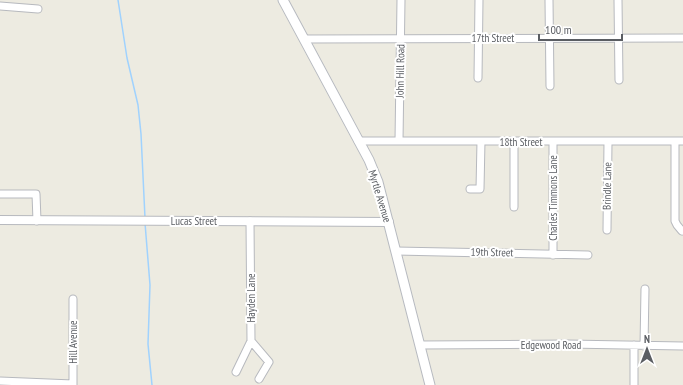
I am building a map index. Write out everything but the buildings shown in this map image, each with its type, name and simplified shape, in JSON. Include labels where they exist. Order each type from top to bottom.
[{"type":"main road","name":"Myrtle Avenue","points":[[283,0],[358,141],[378,182],[430,385]]},
{"type":"street","name":"John Hill Road","points":[[399,141],[401,0]]},
{"type":"street","points":[[478,78],[479,0]]},
{"type":"street","points":[[549,0],[550,86]]},
{"type":"street","points":[[618,0],[618,80]]},
{"type":"street","points":[[0,6],[38,9]]},
{"type":"street","name":"17th Street","points":[[304,39],[683,38]]},
{"type":"street","name":"18th Street","points":[[358,141],[683,141]]},
{"type":"street","points":[[675,141],[675,221],[682,231]]},
{"type":"street","points":[[470,189],[480,188],[481,142]]},
{"type":"street","points":[[514,142],[514,207]]},
{"type":"street","name":"Charles Timmons Lane","points":[[553,142],[553,255]]},
{"type":"street","name":"Brindle Lane","points":[[607,230],[608,142]]},
{"type":"street","points":[[0,194],[36,194],[37,221]]},
{"type":"street","name":"Lucas Street","points":[[0,220],[389,222]]},
{"type":"street","name":"Hayden Lane","points":[[236,372],[251,341],[250,221]]},
{"type":"street","name":"19th Street","points":[[396,251],[588,255]]},
{"type":"street","points":[[644,289],[644,346]]},
{"type":"street","name":"Hill Avenue","points":[[73,299],[73,385]]},
{"type":"street","points":[[251,341],[269,362],[259,379]]},
{"type":"street","points":[[634,345],[634,385]]},
{"type":"street","name":"Edgewood Road","points":[[420,346],[683,346]]},
{"type":"street","points":[[0,382],[73,385]]},
{"type":"waterway","points":[[118,0],[127,58],[138,105],[141,134],[145,218]]},
{"type":"waterway","points":[[145,223],[150,285],[148,344],[152,385]]}]
